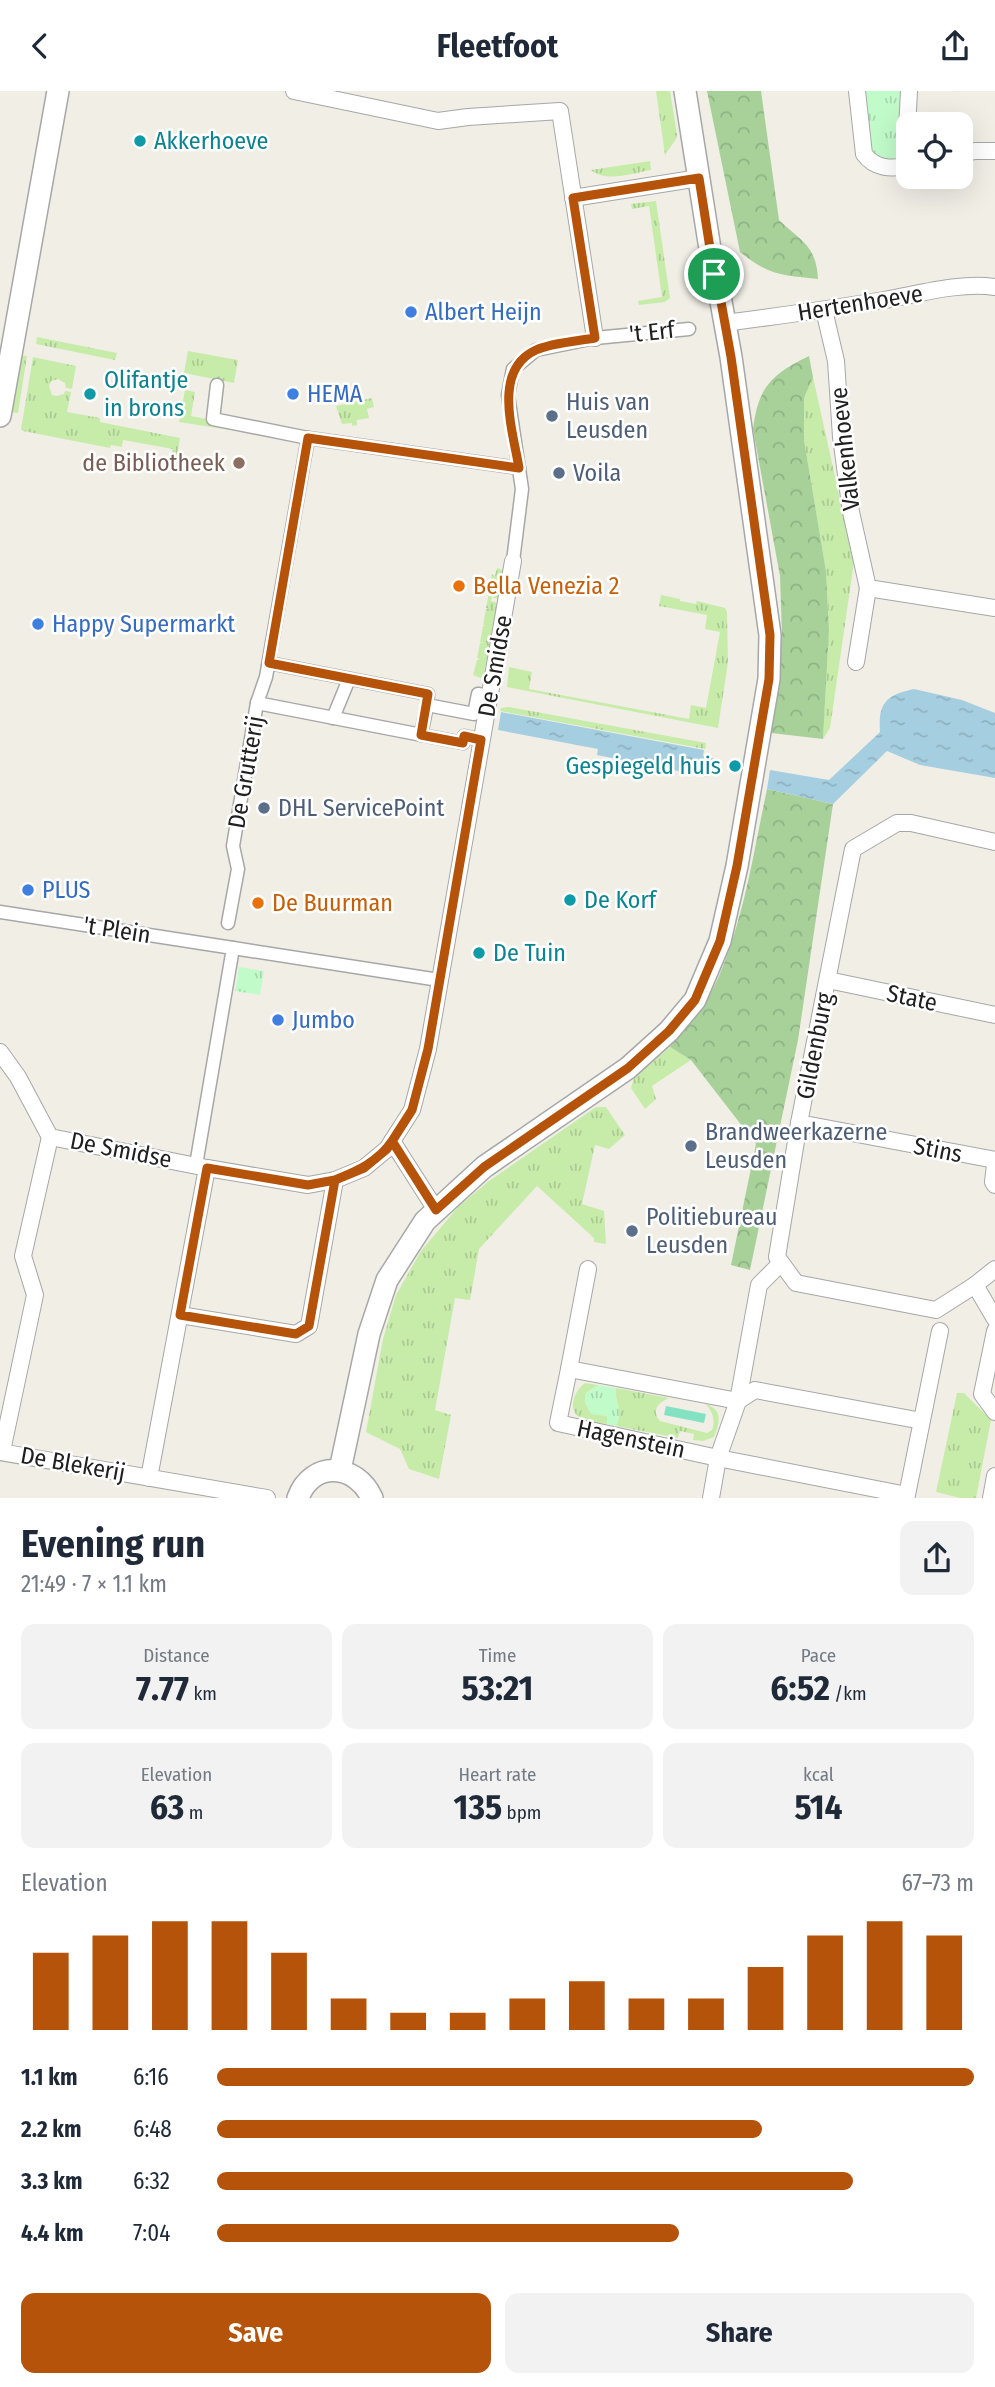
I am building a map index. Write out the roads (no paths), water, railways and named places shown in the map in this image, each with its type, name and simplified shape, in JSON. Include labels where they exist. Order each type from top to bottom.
[{"type":"street","points":[[0,416],[7,342],[58,91]]},
{"type":"street","points":[[294,91],[438,121],[560,111],[595,338]]},
{"type":"street","points":[[340,1471],[369,1334],[387,1280],[425,1221],[484,1167],[628,1068],[669,1031],[695,1000],[720,941],[737,866],[767,692],[770,635],[724,323],[685,91]]},
{"type":"street","points":[[857,91],[864,154],[878,165],[896,166]]},
{"type":"street","points":[[908,112],[909,91]]},
{"type":"street","points":[[973,151],[995,151]]},
{"type":"street","points":[[573,198],[699,178]]},
{"type":"street","name":"Hertenhoeve","points":[[724,323],[824,310],[951,288],[995,286]]},
{"type":"street","name":"Valkenhoeve","points":[[824,310],[836,361],[850,512],[868,589],[856,662]]},
{"type":"street","name":"'t Erf","points":[[513,561],[522,489],[508,395],[513,369],[536,350],[595,338],[689,329]]},
{"type":"street","points":[[217,385],[213,419],[308,438],[519,468]]},
{"type":"street","name":"De Grutterij","points":[[228,923],[238,869],[233,846],[257,703],[269,663],[308,438]]},
{"type":"street","name":"De Smidse","points":[[0,1052],[18,1077],[50,1136],[308,1185],[335,1180],[364,1168],[387,1149],[412,1110],[428,1049],[513,561]]},
{"type":"street","points":[[868,589],[995,607]]},
{"type":"street","points":[[269,663],[428,694],[421,735]]},
{"type":"street","points":[[333,718],[349,679]]},
{"type":"street","points":[[427,705],[474,714],[478,694],[490,696]]},
{"type":"street","points":[[257,703],[463,743],[464,736],[481,740]]},
{"type":"street","name":"Gildenburg","points":[[781,1263],[776,1257],[799,1123],[853,849],[897,823],[911,823],[995,842]]},
{"type":"street","name":"'t Plein","points":[[0,912],[439,980]]},
{"type":"street","points":[[149,1478],[180,1315],[233,948]]},
{"type":"street","name":"State","points":[[828,980],[995,1015]]},
{"type":"street","name":"Stins","points":[[799,1123],[995,1163]]},
{"type":"street","name":"De Blekerij","points":[[50,1136],[23,1256],[35,1295],[1,1452],[149,1478],[177,1490],[267,1498]]},
{"type":"street","points":[[392,1141],[436,1210]]},
{"type":"street","points":[[995,1163],[995,1185]]},
{"type":"street","points":[[180,1315],[296,1334],[309,1326],[335,1180]]},
{"type":"street","points":[[781,1263],[796,1283],[936,1310],[995,1269]]},
{"type":"street","name":"Hagenstein","points":[[711,1498],[718,1458],[738,1401],[759,1285],[781,1263]]},
{"type":"street","name":"Hagenstein","points":[[588,1269],[558,1423],[907,1495],[940,1331]]},
{"type":"street","points":[[975,1285],[995,1319]]},
{"type":"street","points":[[995,1331],[982,1394],[995,1412]]},
{"type":"street","points":[[569,1369],[738,1401],[755,1390],[922,1421]]},
{"type":"street","points":[[298,1498],[312,1478],[325,1471],[340,1471],[355,1476],[367,1486],[372,1498]]},
{"type":"street","points":[[990,1498],[995,1476]]},
{"type":"water","points":[[914,689],[962,700],[995,713],[995,778],[920,765],[887,751],[833,804],[767,789],[770,770],[829,780],[880,732],[882,707],[886,702],[897,694]]},
{"type":"water","points":[[501,712],[704,750],[703,756],[713,758],[709,777],[597,755],[598,749],[498,730]]},
{"type":"place","name":"Akkerhoeve","points":[[140,141]]},
{"type":"place","name":"Albert Heijn","points":[[411,312]]},
{"type":"place","name":"Olifantje in brons","points":[[90,394]]},
{"type":"place","name":"HEMA","points":[[293,394]]},
{"type":"place","name":"Huis van Leusden","points":[[552,416]]},
{"type":"place","name":"de Bibliotheek","points":[[239,463]]},
{"type":"place","name":"Voila","points":[[559,473]]},
{"type":"place","name":"Bella Venezia 2","points":[[459,586]]},
{"type":"place","name":"Happy Supermarkt","points":[[38,624]]},
{"type":"place","name":"Gespiegeld huis","points":[[735,766]]},
{"type":"place","name":"DHL ServicePoint","points":[[264,808]]},
{"type":"place","name":"PLUS","points":[[28,890]]},
{"type":"place","name":"De Korf","points":[[570,900]]},
{"type":"place","name":"De Buurman","points":[[258,903]]},
{"type":"place","name":"De Tuin","points":[[479,953]]},
{"type":"place","name":"Jumbo","points":[[278,1020]]},
{"type":"place","name":"Brandweerkazerne Leusden","points":[[691,1146]]},
{"type":"place","name":"Politiebureau Leusden","points":[[632,1231]]}]
